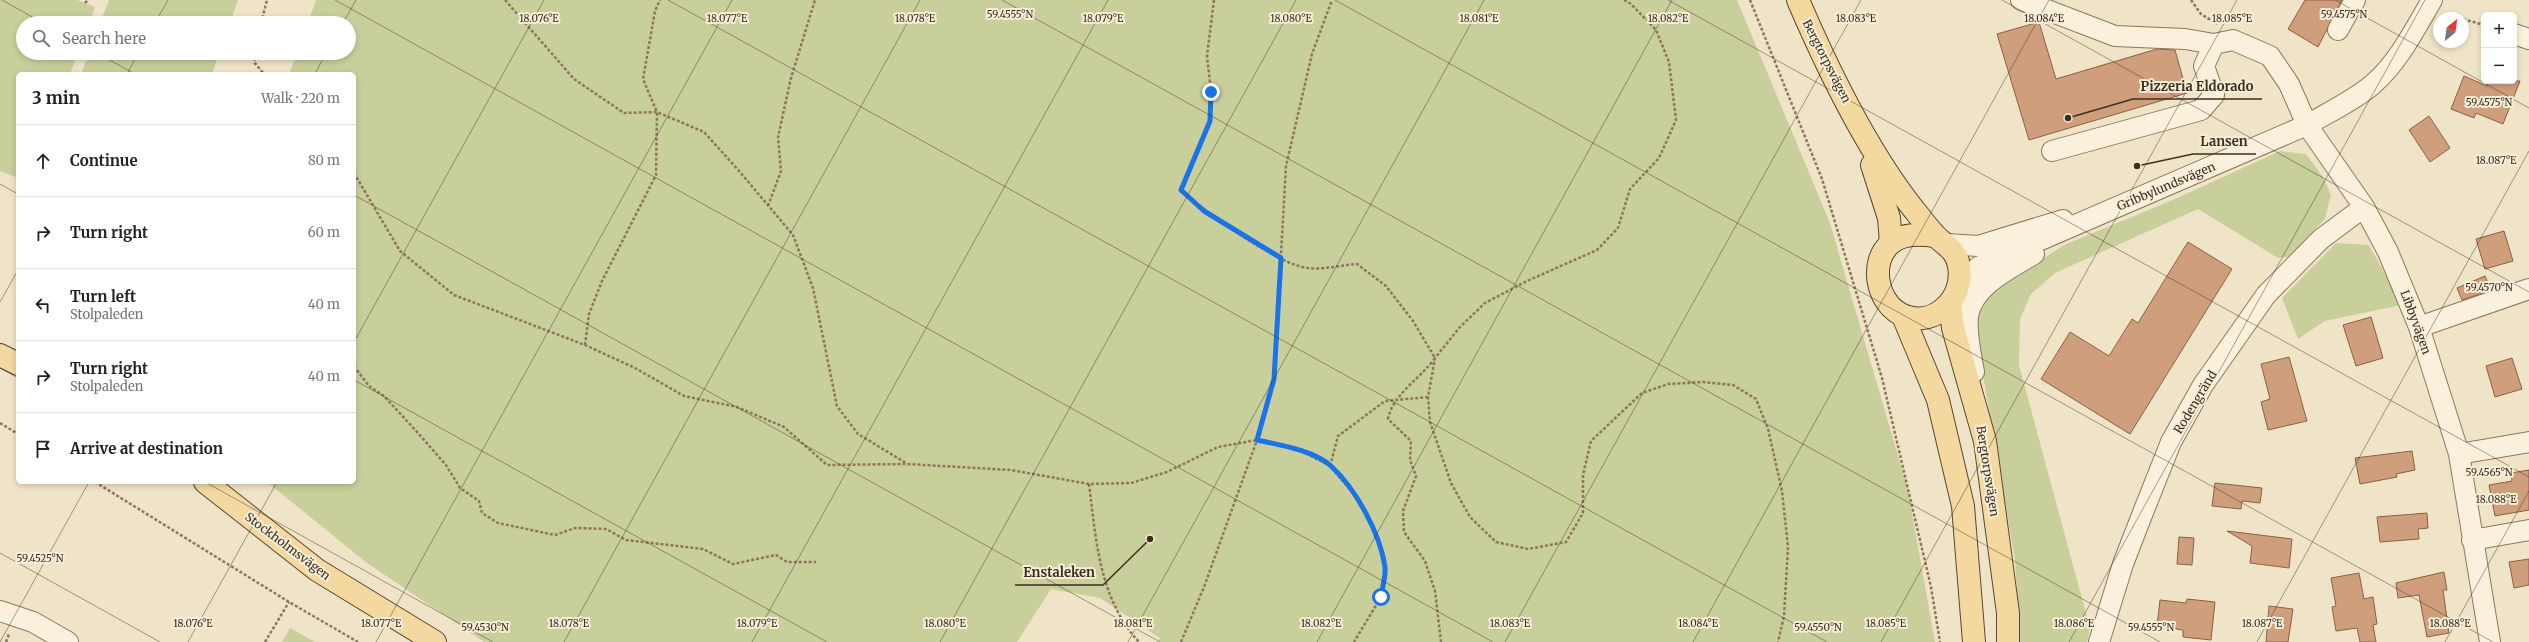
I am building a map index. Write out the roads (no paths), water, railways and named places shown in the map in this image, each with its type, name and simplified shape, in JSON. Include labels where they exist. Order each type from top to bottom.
[{"type":"main road","name":"Bergtorpsvägen","points":[[1798,0],[1857,121],[1893,183],[1941,240],[1959,265],[1960,279],[1954,297],[1954,328],[1985,441],[2008,614],[2008,642]]},
{"type":"main road","name":"Bergtorpsvägen","points":[[1857,121],[1889,218],[1891,243]]},
{"type":"main road","points":[[1941,240],[1920,234],[1891,243],[1883,253],[1878,267],[1879,284],[1891,307],[1903,316],[1920,320],[1936,316],[1954,297]]},
{"type":"main road","points":[[1903,316],[1938,400],[1963,506],[1974,642]]},
{"type":"main road","points":[[0,355],[16,363]]},
{"type":"main road","name":"Stockholmsvägen","points":[[208,484],[317,570],[435,642]]},
{"type":"street","points":[[2022,0],[2115,36],[2185,39],[2214,44],[2204,66],[2214,95],[2201,110],[2052,151]]},
{"type":"street","points":[[2338,30],[2355,0]]},
{"type":"street","name":"Gribbylundsvägen","points":[[1954,297],[1978,267],[2307,125],[2342,106],[2373,84],[2403,50],[2432,0]]},
{"type":"street","points":[[2517,35],[2529,39]]},
{"type":"street","name":"Libbyvägen","points":[[2214,44],[2233,40],[2270,56],[2289,84],[2307,125],[2364,207],[2388,252],[2419,326],[2459,454],[2490,642]]},
{"type":"street","name":"Rodengränd","points":[[2099,642],[2123,564],[2171,442],[2203,385],[2266,295],[2321,239],[2364,207]]},
{"type":"street","points":[[1985,441],[1969,340],[1968,316],[1977,296],[1988,283],[2038,251],[2076,234],[2101,214]]},
{"type":"street","name":"Gribbylundsvägen","points":[[1941,240],[1978,246],[2051,222],[2101,214]]},
{"type":"street","points":[[2419,326],[2529,288]]},
{"type":"street","points":[[2459,454],[2529,442]]},
{"type":"street","points":[[2472,540],[2529,530]]},
{"type":"street","points":[[0,611],[33,622],[68,642]]},
{"type":"place","name":"Pizzeria Eldorado","points":[[2068,118]]},
{"type":"place","name":"Lansen","points":[[2137,166]]},
{"type":"place","name":"Enstaleken","points":[[1150,539]]}]
